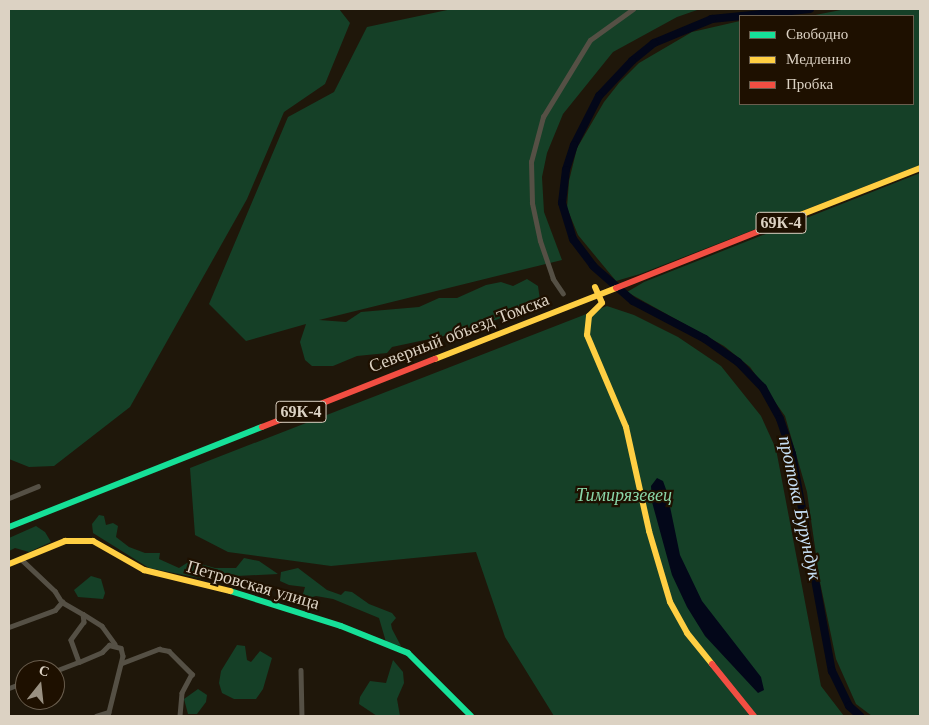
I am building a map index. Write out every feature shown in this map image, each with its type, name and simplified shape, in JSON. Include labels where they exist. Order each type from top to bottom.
[{"type":"street","points":[[563,294],[553,279],[540,241],[532,203],[531,162],[543,117],[590,40],[632,9]]},
{"type":"street","name":"Северный объезд Томска","points":[[9,527],[920,168]]},
{"type":"street","points":[[595,287],[602,303],[589,316],[587,335],[626,427],[649,531],[670,602],[687,633],[754,716]]},
{"type":"street","points":[[9,498],[38,486]]},
{"type":"street","name":"Петровская улица","points":[[9,564],[65,541],[93,541],[150,572],[198,581],[341,626],[414,657],[471,716]]},
{"type":"street","points":[[22,559],[55,591],[62,602],[102,626],[123,652],[122,663],[108,714],[96,716]]},
{"type":"street","points":[[9,627],[55,610],[62,602]]},
{"type":"street","points":[[79,662],[71,640],[84,622],[83,614]]},
{"type":"street","points":[[65,667],[115,644]]},
{"type":"street","points":[[122,663],[159,649],[169,651],[192,674],[182,693],[180,716]]},
{"type":"street","points":[[301,670],[302,716]]},
{"type":"green space","points":[[9,9],[339,9],[350,23],[325,84],[284,112],[247,199],[130,407],[54,466],[29,467],[9,459]]},
{"type":"green space","points":[[452,9],[700,9],[677,17],[613,52],[563,114],[547,153],[542,177],[544,212],[562,260],[319,320],[346,322],[361,312],[419,307],[439,298],[457,298],[486,285],[501,282],[513,286],[527,279],[538,286],[540,300],[537,304],[467,331],[392,347],[387,353],[357,356],[333,366],[312,366],[305,360],[300,342],[306,324],[246,341],[209,304],[288,117],[334,92],[367,27]]},
{"type":"green space","points":[[846,9],[920,9],[920,165],[640,274],[616,281],[578,235],[567,208],[569,181],[577,148],[604,102],[619,83],[639,63],[692,32],[739,21],[739,105],[914,105],[914,15],[815,15]]},
{"type":"green space","points":[[920,173],[920,716],[872,716],[856,704],[836,659],[820,582],[807,492],[785,416],[750,367],[724,346],[627,292],[644,282]]},
{"type":"green space","name":"Тимирязевец","points":[[607,306],[634,315],[678,337],[721,366],[761,416],[776,449],[821,686],[844,716],[554,716],[505,637],[476,552],[331,566],[228,552],[195,535],[190,468]]},
{"type":"green space","points":[[99,515],[104,516],[106,525],[113,523],[118,526],[116,537],[129,547],[145,553],[160,553],[159,559],[179,568],[190,561],[215,568],[236,568],[244,558],[259,561],[278,574],[199,578],[149,568],[93,533],[92,524]]},
{"type":"green space","points":[[36,526],[45,532],[51,542],[29,552],[15,548],[9,551],[9,538]]},
{"type":"green space","points":[[298,568],[327,590],[341,595],[345,591],[352,592],[369,604],[392,613],[396,618],[391,624],[392,629],[401,646],[386,642],[379,618],[333,599],[316,596],[305,599],[303,594],[305,587],[289,585],[280,581],[281,572]]},
{"type":"green space","points":[[91,576],[101,579],[105,593],[103,599],[78,597],[74,590]]},
{"type":"green space","points":[[237,645],[245,646],[247,660],[251,662],[260,651],[272,658],[263,689],[256,699],[234,699],[222,693],[219,683],[221,671]]},
{"type":"green space","points":[[393,660],[403,672],[404,683],[397,699],[400,716],[377,716],[359,704],[360,697],[370,681],[386,683]]},
{"type":"green space","points":[[198,689],[207,695],[206,702],[197,714],[188,714],[184,699]]},
{"type":"water","points":[[657,478],[663,481],[667,492],[680,555],[702,601],[761,677],[764,690],[758,693],[705,636],[687,607],[672,575],[652,502],[651,486]]},
{"type":"waterway","name":"протока Бурундук","points":[[751,15],[810,9]]},
{"type":"waterway","name":"протока Бурундук","points":[[739,16],[712,19],[654,43],[632,61],[599,96],[574,145],[566,170],[562,203],[573,239],[593,266],[633,301],[705,339],[738,362],[763,388],[780,419],[792,454],[832,671],[849,706],[860,716]]},
{"type":"traffic: fast","points":[[9,527],[262,427]]},
{"type":"traffic: fast","points":[[230,591],[341,626],[408,653],[471,716]]},
{"type":"traffic: slow","points":[[762,230],[920,168]]},
{"type":"traffic: slow","points":[[595,287],[602,303],[589,316],[587,335],[626,427],[649,531],[670,602],[687,633],[712,664]]},
{"type":"traffic: slow","points":[[435,359],[616,288]]},
{"type":"traffic: slow","points":[[9,564],[65,541],[93,541],[144,570],[230,591]]},
{"type":"traffic: jam","points":[[616,288],[762,230]]},
{"type":"traffic: jam","points":[[262,427],[435,359]]},
{"type":"traffic: jam","points":[[712,664],[754,716]]}]
